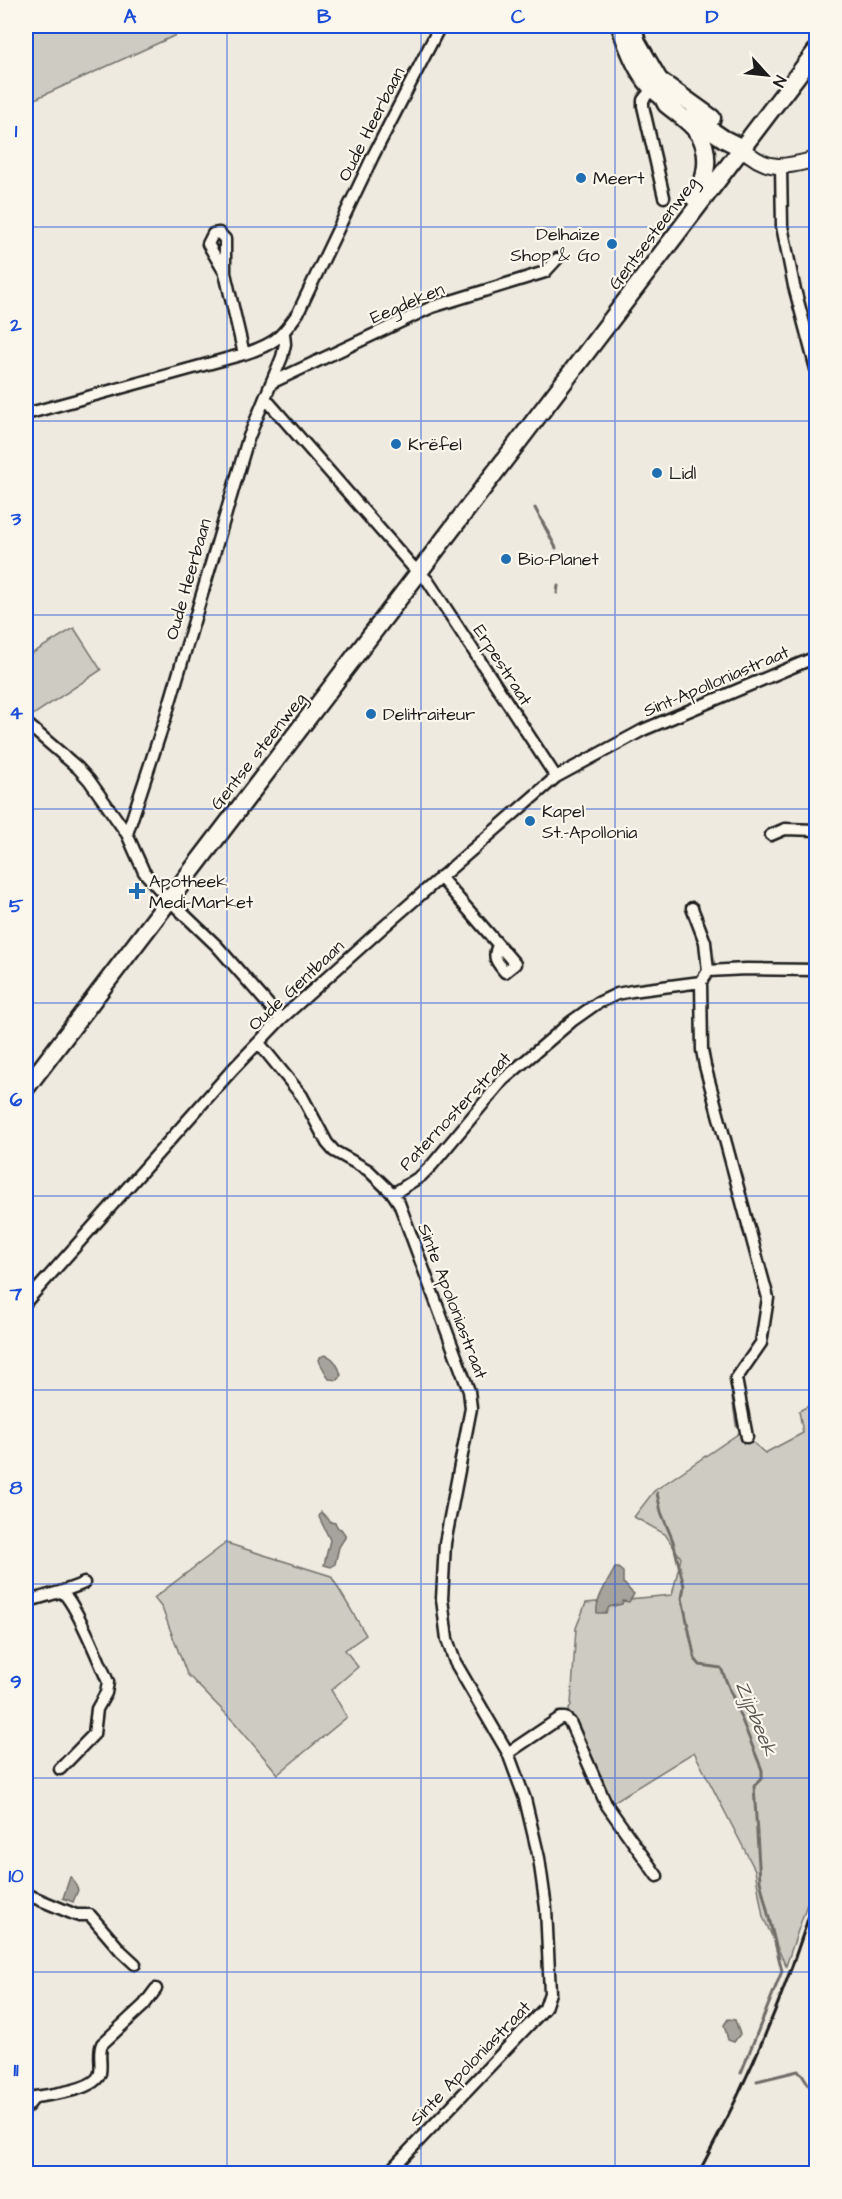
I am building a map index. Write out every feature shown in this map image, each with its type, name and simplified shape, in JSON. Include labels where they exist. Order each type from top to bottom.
[{"type":"main road","points":[[620,26],[636,65],[672,103],[724,140],[742,148],[758,162],[766,165],[781,167],[816,159]]},
{"type":"main road","points":[[632,26],[637,42],[666,104],[699,134],[706,167],[701,189],[670,229],[664,250]]},
{"type":"main road","name":"Gentsesteenweg","points":[[521,439],[816,51]]},
{"type":"main road","name":"Gentse steenweg","points":[[26,1088],[521,439]]},
{"type":"street","name":"Oude Heerbaan","points":[[26,414],[267,347],[284,334],[298,313],[373,156],[440,26]]},
{"type":"street","points":[[658,89],[644,100],[643,106],[664,197]]},
{"type":"street","points":[[781,167],[782,226],[794,286],[816,369]]},
{"type":"street","name":"Eegdeken","points":[[271,383],[432,307],[545,272],[557,259]]},
{"type":"street","points":[[225,273],[244,354]]},
{"type":"street","name":"Oude Heerbaan","points":[[127,834],[165,719],[250,431],[284,351],[284,334]]},
{"type":"street","name":"Erpestraat","points":[[265,398],[420,573],[444,604],[556,777]]},
{"type":"street","name":"Sint-Apolloniastraat","points":[[630,738],[669,718],[816,657]]},
{"type":"street","points":[[26,723],[89,780],[127,834],[144,872],[168,899],[217,946],[281,1019]]},
{"type":"street","name":"Oude Gentbaan","points":[[26,1302],[281,1019],[556,777],[630,738]]},
{"type":"street","points":[[771,835],[785,829],[816,830]]},
{"type":"street","points":[[440,877],[498,945]]},
{"type":"street","points":[[692,908],[705,942],[708,971],[701,982],[702,1050],[768,1298],[761,1343],[736,1379],[746,1433]]},
{"type":"street","points":[[708,971],[816,970]]},
{"type":"street","name":"Paternosterstraat","points":[[393,1194],[421,1176],[432,1165],[503,1080],[572,1021],[596,1004],[616,994],[701,982]]},
{"type":"street","name":"Sinte Apoloniastraat","points":[[259,1042],[302,1096],[327,1143],[334,1151],[360,1164],[393,1194],[399,1203],[472,1400],[445,1543],[442,1599],[447,1639],[455,1662],[508,1753],[525,1799],[541,1870],[546,1908],[550,1993],[545,2008],[387,2174]]},
{"type":"street","points":[[26,1602],[52,1593],[63,1593],[84,1583]]},
{"type":"street","points":[[60,1769],[94,1734],[97,1709],[108,1686],[70,1600],[63,1593]]},
{"type":"street","points":[[508,1753],[560,1718],[565,1718],[570,1722],[606,1804],[657,1876]]},
{"type":"street","points":[[26,1894],[76,1915],[90,1915],[135,1964]]},
{"type":"street","points":[[26,2108],[37,2097],[52,2096],[94,2080],[100,2073],[102,2044],[144,2005],[156,1989]]},
{"type":"shaded area","points":[[26,26],[196,26],[26,103]]},
{"type":"shaded area","points":[[74,628],[101,670],[27,719],[26,657]]},
{"type":"shaded area","points":[[325,1355],[331,1358],[337,1366],[341,1375],[338,1380],[329,1379],[319,1361],[320,1357]]},
{"type":"shaded area","points":[[816,1402],[816,1865],[812,1889],[786,1966],[763,1917],[755,1870],[694,1752],[607,1806],[565,1718],[571,1705],[576,1628],[586,1603],[672,1595],[681,1558],[665,1534],[634,1517],[654,1491],[741,1432],[765,1453],[803,1433],[799,1411]]},
{"type":"shaded area","points":[[321,1512],[346,1536],[339,1547],[335,1564],[331,1567],[324,1565],[330,1540],[319,1517]]},
{"type":"shaded area","points":[[226,1543],[331,1576],[366,1635],[345,1650],[358,1667],[331,1690],[347,1717],[278,1774],[235,1723],[187,1674],[162,1608],[154,1598]]},
{"type":"shaded area","points":[[615,1568],[623,1572],[623,1583],[634,1594],[629,1602],[623,1601],[622,1604],[609,1607],[606,1613],[597,1613],[600,1596]]},
{"type":"shaded area","points":[[70,1877],[78,1890],[73,1902],[63,1898]]},
{"type":"shaded area","points":[[728,2019],[735,2020],[740,2034],[734,2042],[728,2040],[724,2025]]},
{"type":"waterway","name":"Zijpbeek","points":[[535,508],[556,548]]},
{"type":"waterway","name":"Zijpbeek","points":[[557,593],[558,586]]},
{"type":"waterway","name":"Zijpbeek","points":[[742,1228],[747,1240]]},
{"type":"waterway","name":"Zijpbeek","points":[[733,1375],[730,1378],[737,1426]]},
{"type":"waterway","name":"Zijpbeek","points":[[657,1493],[661,1512],[673,1541],[684,1586],[682,1598],[695,1659],[700,1665],[721,1668],[762,1770],[762,1778],[754,1786],[760,1881],[782,1971],[741,2073]]},
{"type":"waterway","name":"Zijpbeek","points":[[757,2081],[798,2071],[810,2087]]},
{"type":"waterway","name":"Zijpbeek","points":[[813,2092],[816,2097]]},
{"type":"railway","points":[[698,2174],[765,2036],[793,1965],[816,1892]]},
{"type":"place","name":"Meert","points":[[581,178]]},
{"type":"place","name":"Delhaize Shop & Go","points":[[612,244]]},
{"type":"place","name":"Krëfel","points":[[396,444]]},
{"type":"place","name":"Lidl","points":[[657,473]]},
{"type":"place","name":"Bio-Planet","points":[[506,559]]},
{"type":"place","name":"Delitraiteur","points":[[371,714]]},
{"type":"place","name":"Kapel St.-Apollonia","points":[[530,821]]},
{"type":"place","name":"Apotheek Medi-Market","points":[[137,891]]}]
